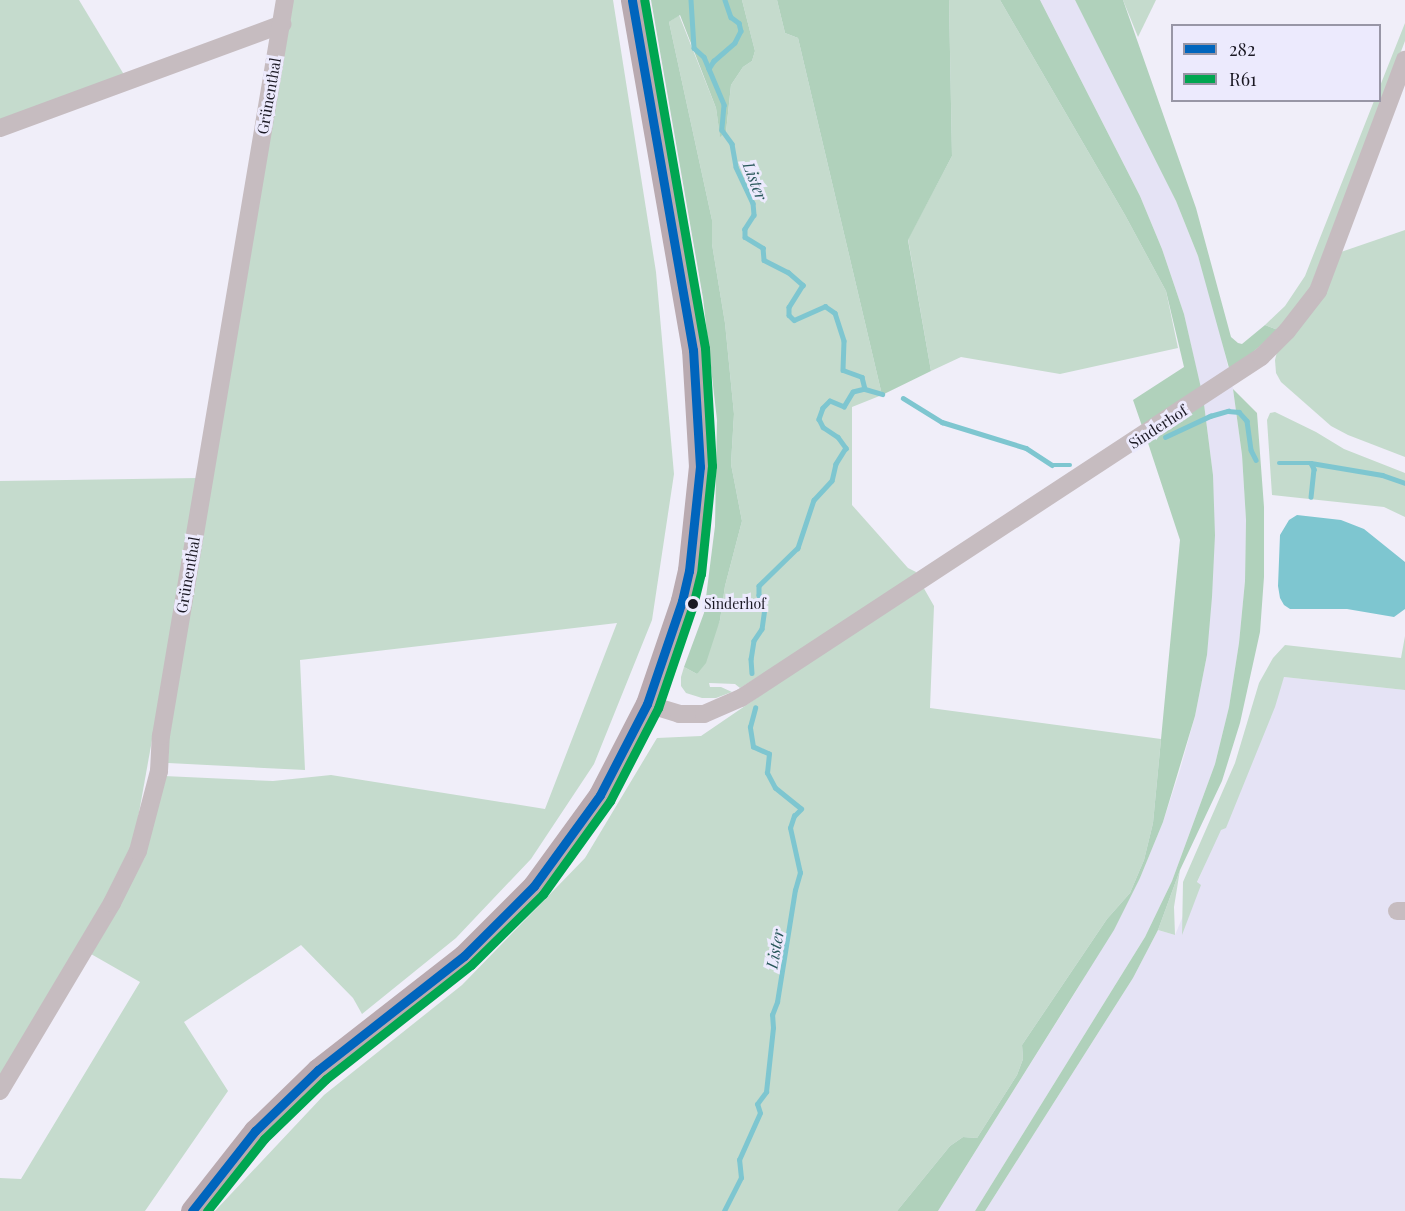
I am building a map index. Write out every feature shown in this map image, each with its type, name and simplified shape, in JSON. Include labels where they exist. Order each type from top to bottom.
[{"type":"main road","points":[[192,1211],[255,1131],[318,1070],[464,956],[534,886],[600,795],[647,704],[678,611],[688,571],[700,467],[693,350],[632,0]]},
{"type":"street","name":"Grünenthal","points":[[0,1091],[112,903],[138,851],[159,771],[160,736],[285,0]]},
{"type":"street","points":[[0,128],[282,24]]},
{"type":"street","name":"Sinderhof","points":[[647,704],[679,714],[704,714],[741,698],[1234,377],[1261,357],[1287,331],[1318,291],[1405,60]]},
{"type":"shaded area","points":[[1040,0],[1075,0],[1144,133],[1176,201],[1198,256],[1216,314],[1233,389],[1242,455],[1246,520],[1245,581],[1239,643],[1229,707],[1215,764],[1172,881],[1145,937],[975,1211],[938,1211],[1078,988],[1140,878],[1163,822],[1180,770],[1195,716],[1207,655],[1213,475],[1204,404],[1184,314],[1162,249],[1140,196]]},
{"type":"shaded area","points":[[1284,677],[1405,690],[1405,1211],[985,1211],[1133,978],[1158,930],[1175,935]]},
{"type":"green space","points":[[0,0],[79,0],[126,78],[0,125]]},
{"type":"green space","points":[[290,0],[613,0],[656,272],[674,474],[652,620],[594,764],[531,859],[456,938],[362,1014],[353,998],[301,945],[184,1022],[228,1091],[145,1211],[0,1211],[0,1178],[21,1179],[140,982],[91,954],[145,857],[164,776],[273,781],[331,775],[545,809],[617,623],[300,660],[305,770],[168,763],[169,739]]},
{"type":"green space","points":[[651,0],[742,0],[755,51],[752,61],[743,67],[731,85],[726,132],[720,137],[716,108],[680,15],[669,22],[712,220],[712,244],[725,323],[734,414],[731,464],[742,521],[725,586],[720,620],[706,663],[697,674],[684,667],[704,613],[715,526],[717,420],[703,298]]},
{"type":"green space","points":[[742,0],[777,0],[785,33],[798,38],[882,395],[852,407],[852,505],[908,568],[916,572],[914,581],[740,688],[735,684],[709,683],[710,687],[721,687],[732,692],[716,698],[702,698],[686,693],[681,686],[681,677],[684,667],[697,674],[720,620],[725,586],[742,521],[731,464],[734,414],[725,323],[712,244],[712,220],[669,22],[679,15],[716,108],[720,136],[726,132],[731,85],[743,67],[752,61],[755,51]]},
{"type":"green space","points":[[777,0],[949,0],[952,156],[908,240],[931,371],[882,395],[798,38],[785,33]]},
{"type":"green space","points":[[949,0],[1000,0],[1125,215],[1166,291],[1178,348],[1060,374],[961,357],[931,371],[908,239],[952,156]]},
{"type":"green space","points":[[1000,0],[1040,0],[1140,196],[1162,249],[1184,314],[1201,388],[1143,429],[1133,400],[1184,367],[1166,291],[1125,215]]},
{"type":"green space","points":[[1075,0],[1123,0],[1196,208],[1231,337],[1242,344],[1265,325],[1278,330],[1252,353],[1229,368],[1198,256],[1176,201]]},
{"type":"green space","points":[[1123,0],[1156,0],[1138,37]]},
{"type":"green space","points":[[1405,23],[1405,41],[1310,288],[1278,330],[1265,325],[1285,306],[1305,276],[1374,102],[1381,102],[1381,83]]},
{"type":"green space","points":[[1405,230],[1405,457],[1331,426],[1281,382],[1276,373],[1275,360],[1277,352],[1341,252]]},
{"type":"green space","points":[[1233,389],[1257,413],[1264,507],[1264,577],[1260,632],[1240,723],[1222,781],[1180,870],[1158,930],[1133,978],[985,1211],[975,1211],[1145,937],[1172,881],[1215,764],[1229,707],[1239,643],[1245,581],[1246,520],[1242,455]]},
{"type":"green space","points":[[1204,404],[1213,475],[1215,535],[1207,655],[1195,716],[1163,822],[1140,878],[1114,930],[938,1211],[897,1211],[950,1146],[963,1137],[977,1138],[1017,1075],[1023,1059],[1022,1045],[1107,919],[1130,893],[1144,860],[1153,823],[1180,540],[1147,440]]},
{"type":"green space","points":[[1275,412],[1344,449],[1405,473],[1405,517],[1384,507],[1272,495],[1267,420],[1270,413]]},
{"type":"green space","points":[[199,478],[133,846],[104,901],[0,1081],[0,481]]},
{"type":"green space","points":[[922,585],[934,606],[930,708],[1161,739],[1153,823],[1144,860],[1130,893],[1107,919],[1022,1045],[1023,1059],[1017,1075],[977,1138],[963,1137],[950,1146],[897,1211],[215,1211],[324,1095],[462,985],[585,858],[657,738],[701,736]]},
{"type":"green space","points":[[1405,636],[1405,690],[1284,677],[1275,707],[1226,828],[1221,830],[1197,882],[1201,885],[1182,935],[1183,882],[1235,763],[1259,683],[1273,658],[1285,645],[1401,658]]},
{"type":"green space","points":[[1180,870],[1174,907],[1175,935],[1158,930]]},
{"type":"water","points":[[1297,515],[1341,520],[1364,529],[1405,562],[1405,609],[1394,617],[1347,609],[1290,609],[1284,605],[1278,586],[1280,535],[1289,520]]},
{"type":"waterway","points":[[691,0],[694,48],[704,57],[709,69]]},
{"type":"waterway","name":"Lister","points":[[725,0],[731,17],[739,23],[741,31],[735,43],[714,61],[709,69],[724,105],[722,130],[732,144],[736,167],[753,203],[754,215],[745,229],[745,237],[763,248],[764,260],[788,272],[803,285],[789,307],[789,315],[794,320],[825,306],[835,313],[844,341],[843,370],[862,377],[865,389],[853,392],[844,407],[830,401],[823,408],[819,419],[823,427],[838,437],[846,448],[836,464],[832,481],[814,500],[798,548],[759,586],[759,595],[765,608],[762,629],[754,641],[751,659],[752,673]]},
{"type":"waterway","points":[[865,389],[882,394]]},
{"type":"waterway","points":[[903,398],[942,422],[1026,448],[1052,465],[1070,465]]},
{"type":"waterway","points":[[1165,437],[1210,416],[1228,411],[1239,412],[1247,421],[1251,450],[1256,460]]},
{"type":"waterway","points":[[1279,463],[1311,463],[1382,475],[1405,483]]},
{"type":"waterway","points":[[1311,463],[1314,469],[1311,497]]},
{"type":"waterway","name":"Lister","points":[[724,1211],[741,1178],[739,1160],[760,1113],[757,1104],[766,1092],[773,1028],[772,1015],[777,1002],[795,890],[800,873],[790,828],[794,816],[801,809],[775,788],[767,773],[769,754],[753,747],[750,727],[755,708]]},
{"type":"transit line","name":"282","points":[[192,1211],[255,1131],[318,1070],[464,956],[534,886],[600,795],[647,704],[682,601],[689,571],[700,467],[693,350],[632,0]]},
{"type":"transit line","name":"R61","points":[[207,1211],[264,1139],[326,1079],[471,965],[543,894],[610,801],[658,708],[693,605],[701,574],[712,466],[705,348],[644,0]]},
{"type":"place","name":"Sinderhof","points":[[693,604]]}]
